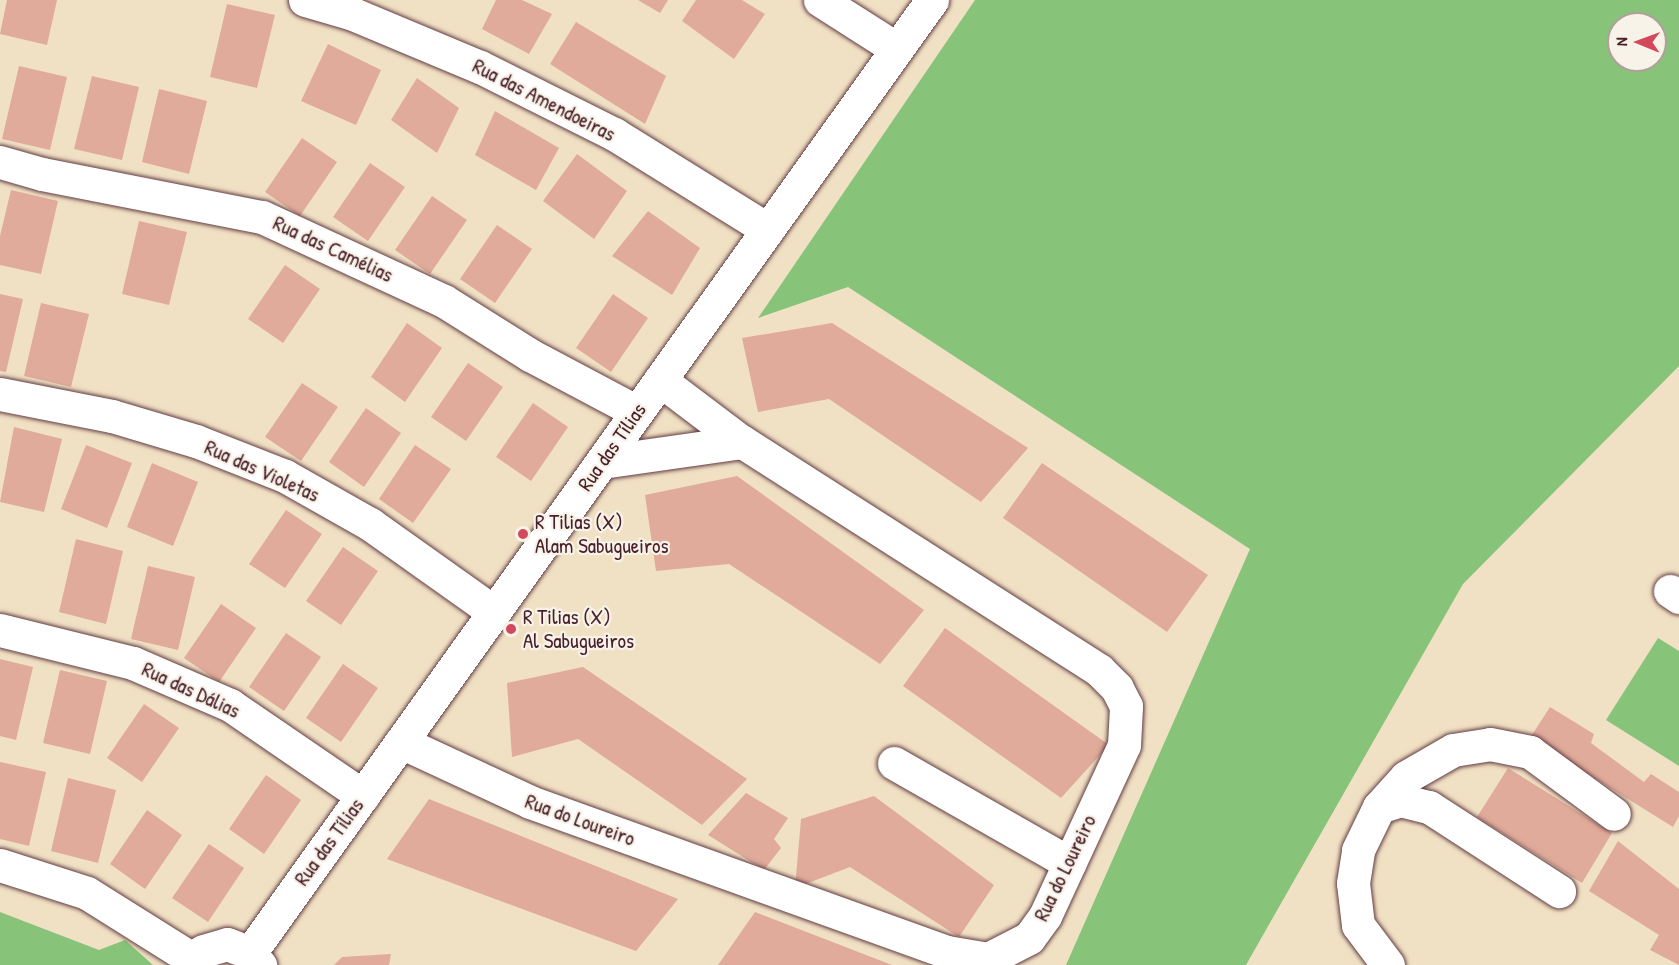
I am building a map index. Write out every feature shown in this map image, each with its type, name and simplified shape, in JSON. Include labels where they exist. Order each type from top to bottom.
[{"type":"street","name":"Rua das Amendoeiras","points":[[305,0],[353,14],[480,67],[614,134],[768,230]]},
{"type":"street","points":[[820,0],[897,49]]},
{"type":"street","name":"Rua das Tílias","points":[[255,959],[363,795],[933,0]]},
{"type":"street","name":"Rua das Camélias","points":[[0,162],[42,174],[262,216],[444,301],[530,355],[637,412]]},
{"type":"street","name":"Rua do Loureiro","points":[[401,742],[530,802],[969,958],[988,959],[1029,938],[1045,916],[1124,745],[1126,706],[1117,688],[1089,663],[741,442],[660,380]]},
{"type":"street","name":"Rua das Violetas","points":[[0,394],[112,416],[196,441],[285,476],[370,524],[494,612]]},
{"type":"street","points":[[602,462],[741,442]]},
{"type":"street","name":"Rua das Dálias","points":[[0,630],[133,663],[230,705],[363,795]]},
{"type":"street","points":[[1389,965],[1358,924],[1353,883],[1358,850],[1379,807],[1406,777],[1452,750],[1490,744],[1530,752],[1614,814]]},
{"type":"street","points":[[894,763],[1069,863]]},
{"type":"street","points":[[1379,807],[1400,800],[1429,807],[1559,891]]},
{"type":"street","points":[[0,865],[87,893],[193,962],[203,951],[221,945],[240,946],[255,959]]},
{"type":"green space","points":[[975,0],[1679,0],[1679,366],[1463,584],[1246,965],[1066,965],[1250,549],[848,287],[758,318]]},
{"type":"green space","points":[[1658,638],[1679,651],[1679,766],[1606,720]]},
{"type":"green space","points":[[0,912],[99,950],[125,940],[153,965],[0,965]]},
{"type":"building","points":[[7,0],[57,0],[47,45],[0,34]]},
{"type":"building","points":[[496,0],[522,0],[552,14],[529,54],[482,29]]},
{"type":"building","points":[[638,0],[668,0],[660,13]]},
{"type":"building","points":[[696,0],[742,0],[765,14],[734,59],[682,21]]},
{"type":"building","points":[[227,4],[275,15],[257,88],[210,77]]},
{"type":"building","points":[[576,22],[666,76],[645,124],[550,64]]},
{"type":"building","points":[[328,44],[381,70],[356,125],[301,101]]},
{"type":"building","points":[[19,66],[67,77],[50,150],[2,139]]},
{"type":"building","points":[[92,76],[139,87],[122,160],[74,149]]},
{"type":"building","points":[[417,78],[459,108],[437,153],[391,120]]},
{"type":"building","points":[[159,89],[207,101],[189,174],[142,162]]},
{"type":"building","points":[[495,111],[559,148],[536,190],[475,155]]},
{"type":"building","points":[[302,138],[337,162],[300,216],[265,192]]},
{"type":"building","points":[[577,154],[627,191],[594,239],[543,201]]},
{"type":"building","points":[[370,163],[405,187],[368,241],[333,217]]},
{"type":"building","points":[[11,190],[58,201],[41,274],[0,265],[0,236]]},
{"type":"building","points":[[432,196],[467,220],[430,274],[395,250]]},
{"type":"building","points":[[648,211],[700,248],[672,295],[612,256]]},
{"type":"building","points":[[139,221],[187,232],[169,305],[122,294]]},
{"type":"building","points":[[497,225],[532,249],[495,303],[460,279]]},
{"type":"building","points":[[285,265],[320,289],[283,343],[248,319]]},
{"type":"building","points":[[0,294],[23,299],[6,372],[0,371]]},
{"type":"building","points":[[613,294],[648,318],[611,372],[576,348]]},
{"type":"building","points":[[41,303],[89,314],[71,387],[24,376]]},
{"type":"building","points":[[407,323],[442,348],[405,402],[371,377]]},
{"type":"building","points":[[832,323],[1028,448],[981,502],[829,399],[758,412],[742,338]]},
{"type":"building","points":[[468,363],[503,387],[466,441],[431,417]]},
{"type":"building","points":[[302,383],[338,407],[301,461],[265,437]]},
{"type":"building","points":[[533,403],[568,427],[531,481],[496,457]]},
{"type":"building","points":[[366,408],[401,433],[364,487],[329,462]]},
{"type":"building","points":[[14,427],[62,439],[44,512],[0,502]]},
{"type":"building","points":[[86,445],[132,463],[107,528],[61,509]]},
{"type":"building","points":[[415,445],[451,469],[413,523],[379,499]]},
{"type":"building","points":[[152,463],[198,482],[173,546],[127,527]]},
{"type":"building","points":[[1042,463],[1208,575],[1167,632],[1003,518]]},
{"type":"building","points":[[737,476],[924,610],[880,664],[729,564],[656,571],[645,495]]},
{"type":"building","points":[[286,510],[322,534],[285,588],[249,564]]},
{"type":"building","points":[[76,539],[123,551],[106,624],[59,612]]},
{"type":"building","points":[[343,547],[378,571],[341,625],[306,601]]},
{"type":"building","points":[[148,566],[195,577],[178,650],[131,639]]},
{"type":"building","points":[[221,604],[256,628],[219,682],[184,658]]},
{"type":"building","points":[[945,628],[1109,745],[1061,798],[903,686]]},
{"type":"building","points":[[286,633],[321,657],[284,711],[249,687]]},
{"type":"building","points":[[0,659],[33,667],[16,740],[0,736]]},
{"type":"building","points":[[343,664],[378,688],[341,742],[306,718]]},
{"type":"building","points":[[583,667],[747,779],[702,825],[578,739],[512,757],[507,683]]},
{"type":"building","points":[[60,670],[107,681],[90,754],[43,743]]},
{"type":"building","points":[[144,704],[179,728],[142,782],[107,758]]},
{"type":"building","points":[[1550,707],[1594,734],[1591,743],[1644,782],[1651,774],[1679,792],[1679,816],[1673,827],[1530,738]]},
{"type":"building","points":[[0,762],[46,772],[29,846],[0,839]]},
{"type":"building","points":[[1508,768],[1612,833],[1582,883],[1477,817]]},
{"type":"building","points":[[266,775],[301,800],[264,854],[229,829]]},
{"type":"building","points":[[68,778],[116,790],[98,863],[51,851]]},
{"type":"building","points":[[746,793],[788,818],[774,839],[781,848],[764,870],[708,835]]},
{"type":"building","points":[[874,796],[994,885],[959,937],[850,867],[795,888],[801,819]]},
{"type":"building","points":[[429,799],[678,899],[636,951],[387,859]]},
{"type":"building","points":[[147,810],[182,835],[145,889],[110,864]]},
{"type":"building","points":[[1618,841],[1679,889],[1679,965],[1650,950],[1659,935],[1589,891]]},
{"type":"building","points":[[209,844],[244,868],[208,922],[172,898]]},
{"type":"building","points":[[755,912],[892,965],[718,965]]},
{"type":"building","points":[[391,954],[389,965],[334,965],[342,957]]},
{"type":"place","name":"R Tilias (X) Alam Sabugueiros","points":[[523,534]]},
{"type":"place","name":"R Tilias (X) Al Sabugueiros","points":[[511,629]]}]
